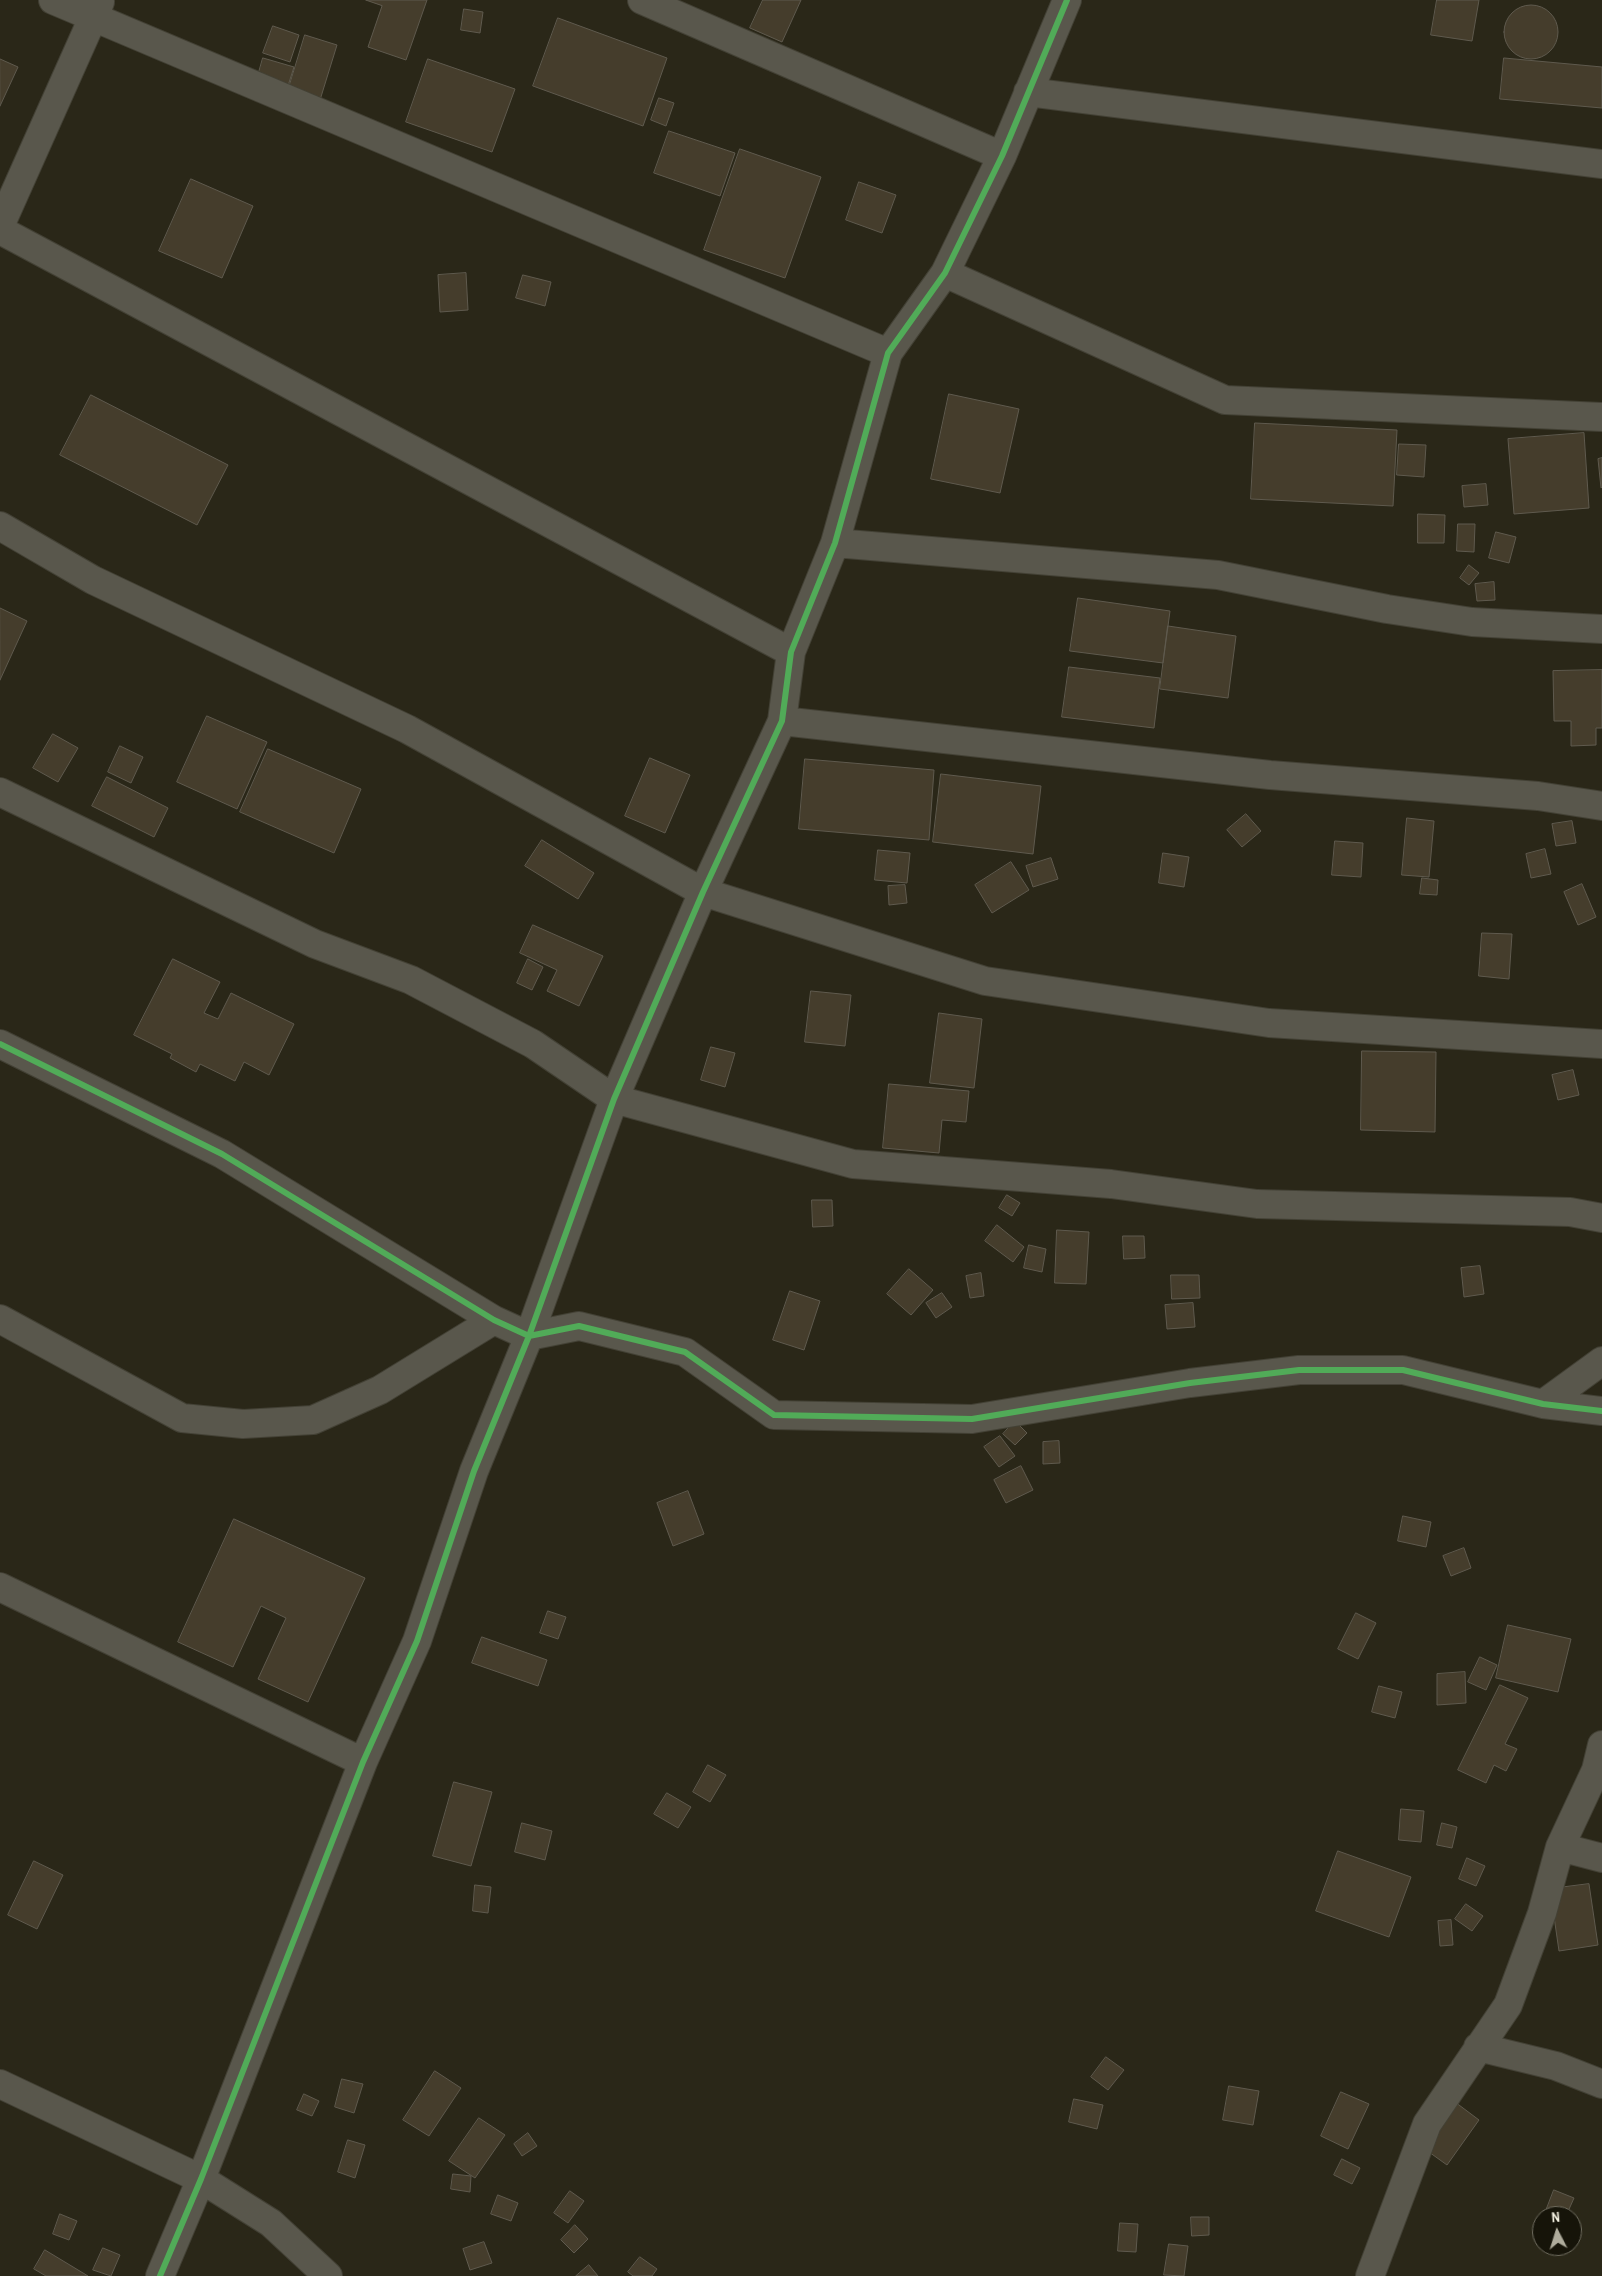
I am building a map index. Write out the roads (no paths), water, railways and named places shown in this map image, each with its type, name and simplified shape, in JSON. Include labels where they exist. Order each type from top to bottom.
[{"type":"street","points":[[53,0],[97,9],[888,353]]},
{"type":"street","points":[[642,0],[1002,156]]},
{"type":"street","points":[[160,2276],[201,2179],[363,1762],[417,1641],[474,1471],[529,1336],[614,1099],[703,892],[782,721],[791,652],[835,543],[888,353],[945,273],[1002,156],[1067,0]]},
{"type":"street","points":[[97,9],[0,228],[791,652]]},
{"type":"street","points":[[1028,92],[1602,164]]},
{"type":"street","points":[[945,273],[1225,400],[1602,417]]},
{"type":"street","points":[[0,526],[93,580],[407,729],[703,892],[985,981],[1269,1023],[1602,1044]]},
{"type":"street","points":[[835,543],[1218,575],[1387,609],[1472,622],[1602,629]]},
{"type":"street","points":[[782,721],[1270,775],[1538,796],[1602,806]]},
{"type":"street","points":[[0,792],[315,944],[411,980],[533,1044],[614,1099],[853,1164],[1112,1184],[1257,1204],[1570,1212],[1602,1218]]},
{"type":"street","points":[[0,1044],[222,1154],[494,1320],[529,1336],[579,1326],[685,1352],[774,1414],[972,1419],[1190,1383],[1299,1370],[1403,1370],[1543,1404],[1602,1411]]},
{"type":"street","points":[[0,1319],[182,1418],[243,1424],[313,1420],[380,1390],[494,1320]]},
{"type":"street","points":[[1543,1404],[1602,1361]]},
{"type":"street","points":[[0,1587],[363,1762]]},
{"type":"street","points":[[1370,2276],[1427,2124],[1478,2047],[1508,2006],[1542,1913],[1560,1847],[1596,1770],[1602,1745]]},
{"type":"street","points":[[1560,1847],[1602,1858]]},
{"type":"street","points":[[1478,2047],[1556,2066],[1602,2084]]},
{"type":"street","points":[[0,2084],[201,2179],[272,2223],[328,2276]]}]
